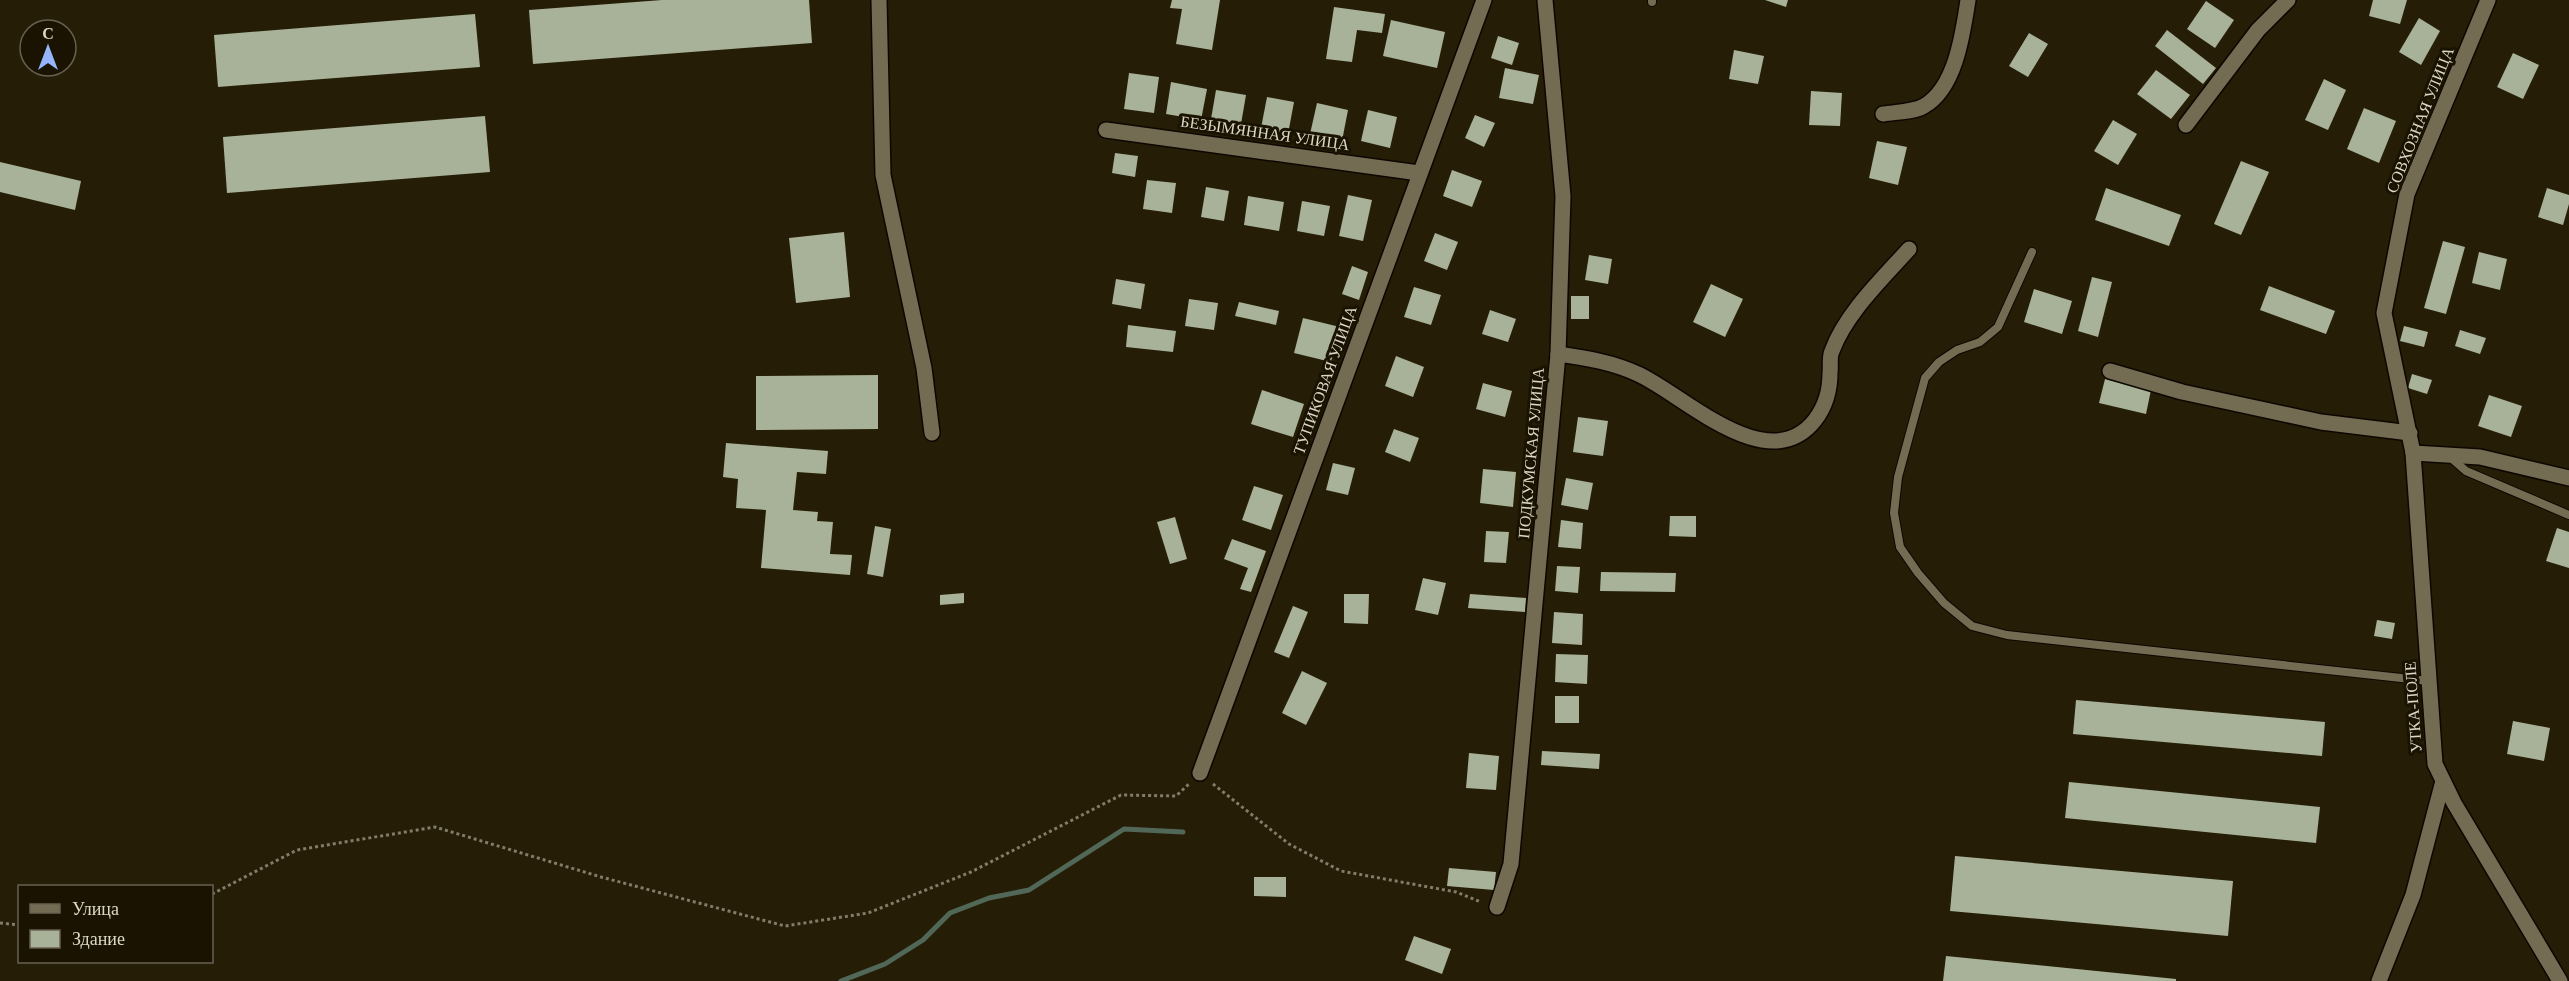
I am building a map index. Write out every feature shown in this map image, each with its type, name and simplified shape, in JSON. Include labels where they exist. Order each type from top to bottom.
[{"type":"street","points":[[879,0],[883,175],[924,368],[932,433]]},
{"type":"street","name":"ТУПИКОВАЯ УЛИЦА","points":[[1200,773],[1484,0]]},
{"type":"street","name":"ПОДКУМСКАЯ УЛИЦА","points":[[1497,907],[1511,864],[1558,354],[1563,196],[1545,0]]},
{"type":"street","points":[[1883,114],[1924,106],[1943,86],[1960,51],[1968,0]]},
{"type":"street","points":[[2186,125],[2258,30],[2288,0]]},
{"type":"street","name":"СОВХОЗНАЯ УЛИЦА","points":[[2410,433],[2384,314],[2407,194],[2488,0]]},
{"type":"street","name":"БЕЗЫМЯННАЯ УЛИЦА","points":[[1106,130],[1419,172]]},
{"type":"street","points":[[1558,354],[1604,361],[1640,375],[1729,429],[1763,442],[1795,438],[1815,420],[1830,390],[1831,352],[1853,314],[1909,249]]},
{"type":"street","points":[[2110,370],[2182,392],[2321,422],[2410,433]]},
{"type":"street","name":"УТКА-ПОЛЕ","points":[[2410,433],[2435,764],[2454,803],[2560,981]]},
{"type":"street","points":[[2413,453],[2447,453],[2480,457],[2569,478]]},
{"type":"street","points":[[2379,981],[2413,895],[2443,782]]},
{"type":"lane","points":[[2032,252],[1998,327],[1980,342],[1957,350],[1939,362],[1925,378],[1898,477],[1894,513],[1900,547],[1918,573],[1944,603],[1972,626],[2007,635],[2429,681]]},
{"type":"lane","points":[[2447,453],[2466,471],[2569,515]]},
{"type":"path","points":[[213,893],[297,850],[435,827],[601,877],[785,926],[868,913],[971,872],[1120,795],[1176,796],[1200,773],[1290,844],[1341,871],[1456,892],[1497,907]]},
{"type":"path","points":[[0,923],[18,925]]},
{"type":"building","points":[[662,0],[809,0],[812,43],[533,64],[529,10]]},
{"type":"building","points":[[1172,0],[1220,0],[1212,50],[1176,44],[1182,9],[1170,8]]},
{"type":"building","points":[[1765,0],[1788,0],[1786,7]]},
{"type":"building","points":[[2373,0],[2407,0],[2400,24],[2369,16]]},
{"type":"building","points":[[2206,1],[2234,20],[2215,48],[2187,29]]},
{"type":"building","points":[[1334,7],[1385,14],[1382,33],[1357,30],[1352,62],[1326,59]]},
{"type":"building","points":[[475,14],[480,67],[218,87],[214,35]]},
{"type":"building","points":[[2419,18],[2440,31],[2421,65],[2399,52]]},
{"type":"building","points":[[1391,20],[1445,32],[1437,68],[1383,56]]},
{"type":"building","points":[[2167,30],[2216,68],[2203,84],[2155,46]]},
{"type":"building","points":[[2029,33],[2048,44],[2028,77],[2009,66]]},
{"type":"building","points":[[1498,36],[1519,43],[1512,65],[1491,58]]},
{"type":"building","points":[[1734,50],[1764,56],[1758,84],[1729,79]]},
{"type":"building","points":[[2513,53],[2539,65],[2523,99],[2497,87]]},
{"type":"building","points":[[1505,68],[1539,75],[1533,104],[1499,98]]},
{"type":"building","points":[[2156,70],[2190,95],[2171,119],[2137,94]]},
{"type":"building","points":[[1129,73],[1159,77],[1154,113],[1124,109]]},
{"type":"building","points":[[2324,79],[2346,90],[2328,130],[2305,120]]},
{"type":"building","points":[[1171,82],[1207,89],[1201,120],[1166,114]]},
{"type":"building","points":[[1216,90],[1246,95],[1241,124],[1211,119]]},
{"type":"building","points":[[1811,91],[1842,93],[1840,126],[1809,125]]},
{"type":"building","points":[[1267,97],[1294,102],[1288,134],[1261,128]]},
{"type":"building","points":[[1317,103],[1348,110],[1342,141],[1310,134]]},
{"type":"building","points":[[2364,108],[2396,121],[2379,163],[2347,149]]},
{"type":"building","points":[[1368,110],[1397,117],[1390,148],[1361,141]]},
{"type":"building","points":[[1475,115],[1495,123],[1484,147],[1465,138]]},
{"type":"building","points":[[485,116],[490,172],[227,193],[223,137]]},
{"type":"building","points":[[2113,120],[2137,134],[2118,165],[2094,151]]},
{"type":"building","points":[[1877,141],[1907,147],[1898,185],[1869,178]]},
{"type":"building","points":[[1115,153],[1138,156],[1135,177],[1112,173]]},
{"type":"building","points":[[2241,161],[2269,172],[2241,235],[2214,224]]},
{"type":"building","points":[[0,162],[81,181],[75,210],[0,192]]},
{"type":"building","points":[[1452,170],[1482,181],[1472,207],[1443,196]]},
{"type":"building","points":[[1147,180],[1176,183],[1172,213],[1143,209]]},
{"type":"building","points":[[1206,187],[1229,191],[1224,221],[1201,217]]},
{"type":"building","points":[[2106,188],[2181,215],[2169,246],[2095,220]]},
{"type":"building","points":[[2547,188],[2569,195],[2563,225],[2538,217]]},
{"type":"building","points":[[1348,195],[1372,200],[1363,241],[1339,236]]},
{"type":"building","points":[[1248,196],[1284,202],[1279,231],[1244,225]]},
{"type":"building","points":[[1302,201],[1330,206],[1324,236],[1297,231]]},
{"type":"building","points":[[844,232],[850,297],[796,303],[789,238]]},
{"type":"building","points":[[1435,233],[1458,242],[1447,270],[1424,261]]},
{"type":"building","points":[[2443,241],[2465,247],[2446,314],[2424,308]]},
{"type":"building","points":[[2479,252],[2507,259],[2500,290],[2472,283]]},
{"type":"building","points":[[1589,255],[1612,259],[1608,284],[1585,280]]},
{"type":"building","points":[[1352,266],[1368,272],[1359,300],[1342,294]]},
{"type":"building","points":[[2092,277],[2112,282],[2098,337],[2078,331]]},
{"type":"building","points":[[1116,279],[1145,284],[1141,309],[1112,304]]},
{"type":"building","points":[[1711,284],[1743,299],[1725,337],[1693,322]]},
{"type":"building","points":[[2269,286],[2335,311],[2326,334],[2260,310]]},
{"type":"building","points":[[1414,287],[1441,295],[1431,325],[1404,317]]},
{"type":"building","points":[[2034,289],[2072,301],[2062,334],[2024,322]]},
{"type":"building","points":[[1571,296],[1589,296],[1589,319],[1571,319]]},
{"type":"building","points":[[1189,299],[1218,303],[1214,330],[1185,326]]},
{"type":"building","points":[[1239,302],[1279,311],[1276,325],[1235,316]]},
{"type":"building","points":[[1490,310],[1516,319],[1508,342],[1482,334]]},
{"type":"building","points":[[1303,318],[1340,327],[1331,362],[1294,353]]},
{"type":"building","points":[[1128,325],[1176,331],[1173,352],[1126,347]]},
{"type":"building","points":[[2404,326],[2428,332],[2424,347],[2400,341]]},
{"type":"building","points":[[2460,330],[2486,338],[2480,354],[2455,346]]},
{"type":"building","points":[[1396,356],[1424,367],[1413,397],[1385,386]]},
{"type":"building","points":[[2412,374],[2432,380],[2427,394],[2408,388]]},
{"type":"building","points":[[878,375],[878,429],[756,430],[756,376]]},
{"type":"building","points":[[2105,379],[2151,390],[2146,414],[2099,403]]},
{"type":"building","points":[[1483,383],[1512,391],[1505,417],[1476,409]]},
{"type":"building","points":[[1262,390],[1304,404],[1293,437],[1251,424]]},
{"type":"building","points":[[2489,395],[2522,406],[2511,437],[2478,426]]},
{"type":"building","points":[[1578,417],[1608,421],[1603,456],[1573,452]]},
{"type":"building","points":[[1394,429],[1419,438],[1410,462],[1385,452]]},
{"type":"building","points":[[726,443],[828,451],[826,474],[797,472],[793,510],[818,512],[817,521],[833,522],[830,554],[852,555],[850,575],[761,568],[766,510],[736,508],[738,479],[723,477]]},
{"type":"building","points":[[1333,463],[1355,468],[1348,495],[1326,490]]},
{"type":"building","points":[[1483,469],[1516,472],[1513,507],[1480,503]]},
{"type":"building","points":[[1566,478],[1593,483],[1588,510],[1561,505]]},
{"type":"building","points":[[1254,486],[1283,495],[1271,530],[1242,520]]},
{"type":"building","points":[[1670,516],[1696,516],[1696,537],[1669,536]]},
{"type":"building","points":[[1175,517],[1187,559],[1170,564],[1157,522]]},
{"type":"building","points":[[1561,520],[1583,523],[1581,549],[1558,547]]},
{"type":"building","points":[[875,526],[891,529],[883,577],[867,574]]},
{"type":"building","points":[[2557,528],[2569,532],[2569,568],[2546,561]]},
{"type":"building","points":[[1486,531],[1509,532],[1506,563],[1484,562]]},
{"type":"building","points":[[1232,539],[1266,551],[1251,592],[1240,589],[1248,568],[1224,559]]},
{"type":"building","points":[[1557,566],[1580,567],[1578,593],[1555,591]]},
{"type":"building","points":[[1601,572],[1676,573],[1675,592],[1600,591]]},
{"type":"building","points":[[1423,578],[1446,583],[1438,615],[1415,610]]},
{"type":"building","points":[[964,593],[964,603],[940,605],[940,595]]},
{"type":"building","points":[[1344,594],[1369,594],[1368,624],[1344,623]]},
{"type":"building","points":[[1470,594],[1526,598],[1525,612],[1468,608]]},
{"type":"building","points":[[1293,606],[1308,612],[1289,658],[1274,652]]},
{"type":"building","points":[[1554,612],[1583,614],[1582,645],[1552,643]]},
{"type":"building","points":[[2377,620],[2395,623],[2392,639],[2374,636]]},
{"type":"building","points":[[1556,654],[1588,655],[1587,684],[1555,682]]},
{"type":"building","points":[[1302,671],[1327,683],[1306,725],[1282,713]]},
{"type":"building","points":[[1555,696],[1579,696],[1579,723],[1555,723]]},
{"type":"building","points":[[2076,700],[2325,722],[2322,756],[2073,734]]},
{"type":"building","points":[[2513,721],[2550,728],[2544,761],[2507,754]]},
{"type":"building","points":[[1542,751],[1600,754],[1599,769],[1541,765]]},
{"type":"building","points":[[1469,753],[1499,756],[1496,790],[1466,788]]},
{"type":"building","points":[[2069,782],[2320,807],[2316,843],[2065,818]]},
{"type":"building","points":[[1955,856],[2233,881],[2228,936],[1950,911]]},
{"type":"building","points":[[1449,868],[1496,872],[1494,890],[1447,886]]},
{"type":"building","points":[[1254,877],[1286,877],[1286,897],[1254,896]]},
{"type":"building","points":[[1414,936],[1451,949],[1442,974],[1405,960]]},
{"type":"building","points":[[1946,956],[2176,979],[2176,981],[1943,981]]},
{"type":"waterway","points":[[841,981],[885,964],[923,940],[950,913],[989,898],[1029,890],[1124,829],[1183,832]]}]
